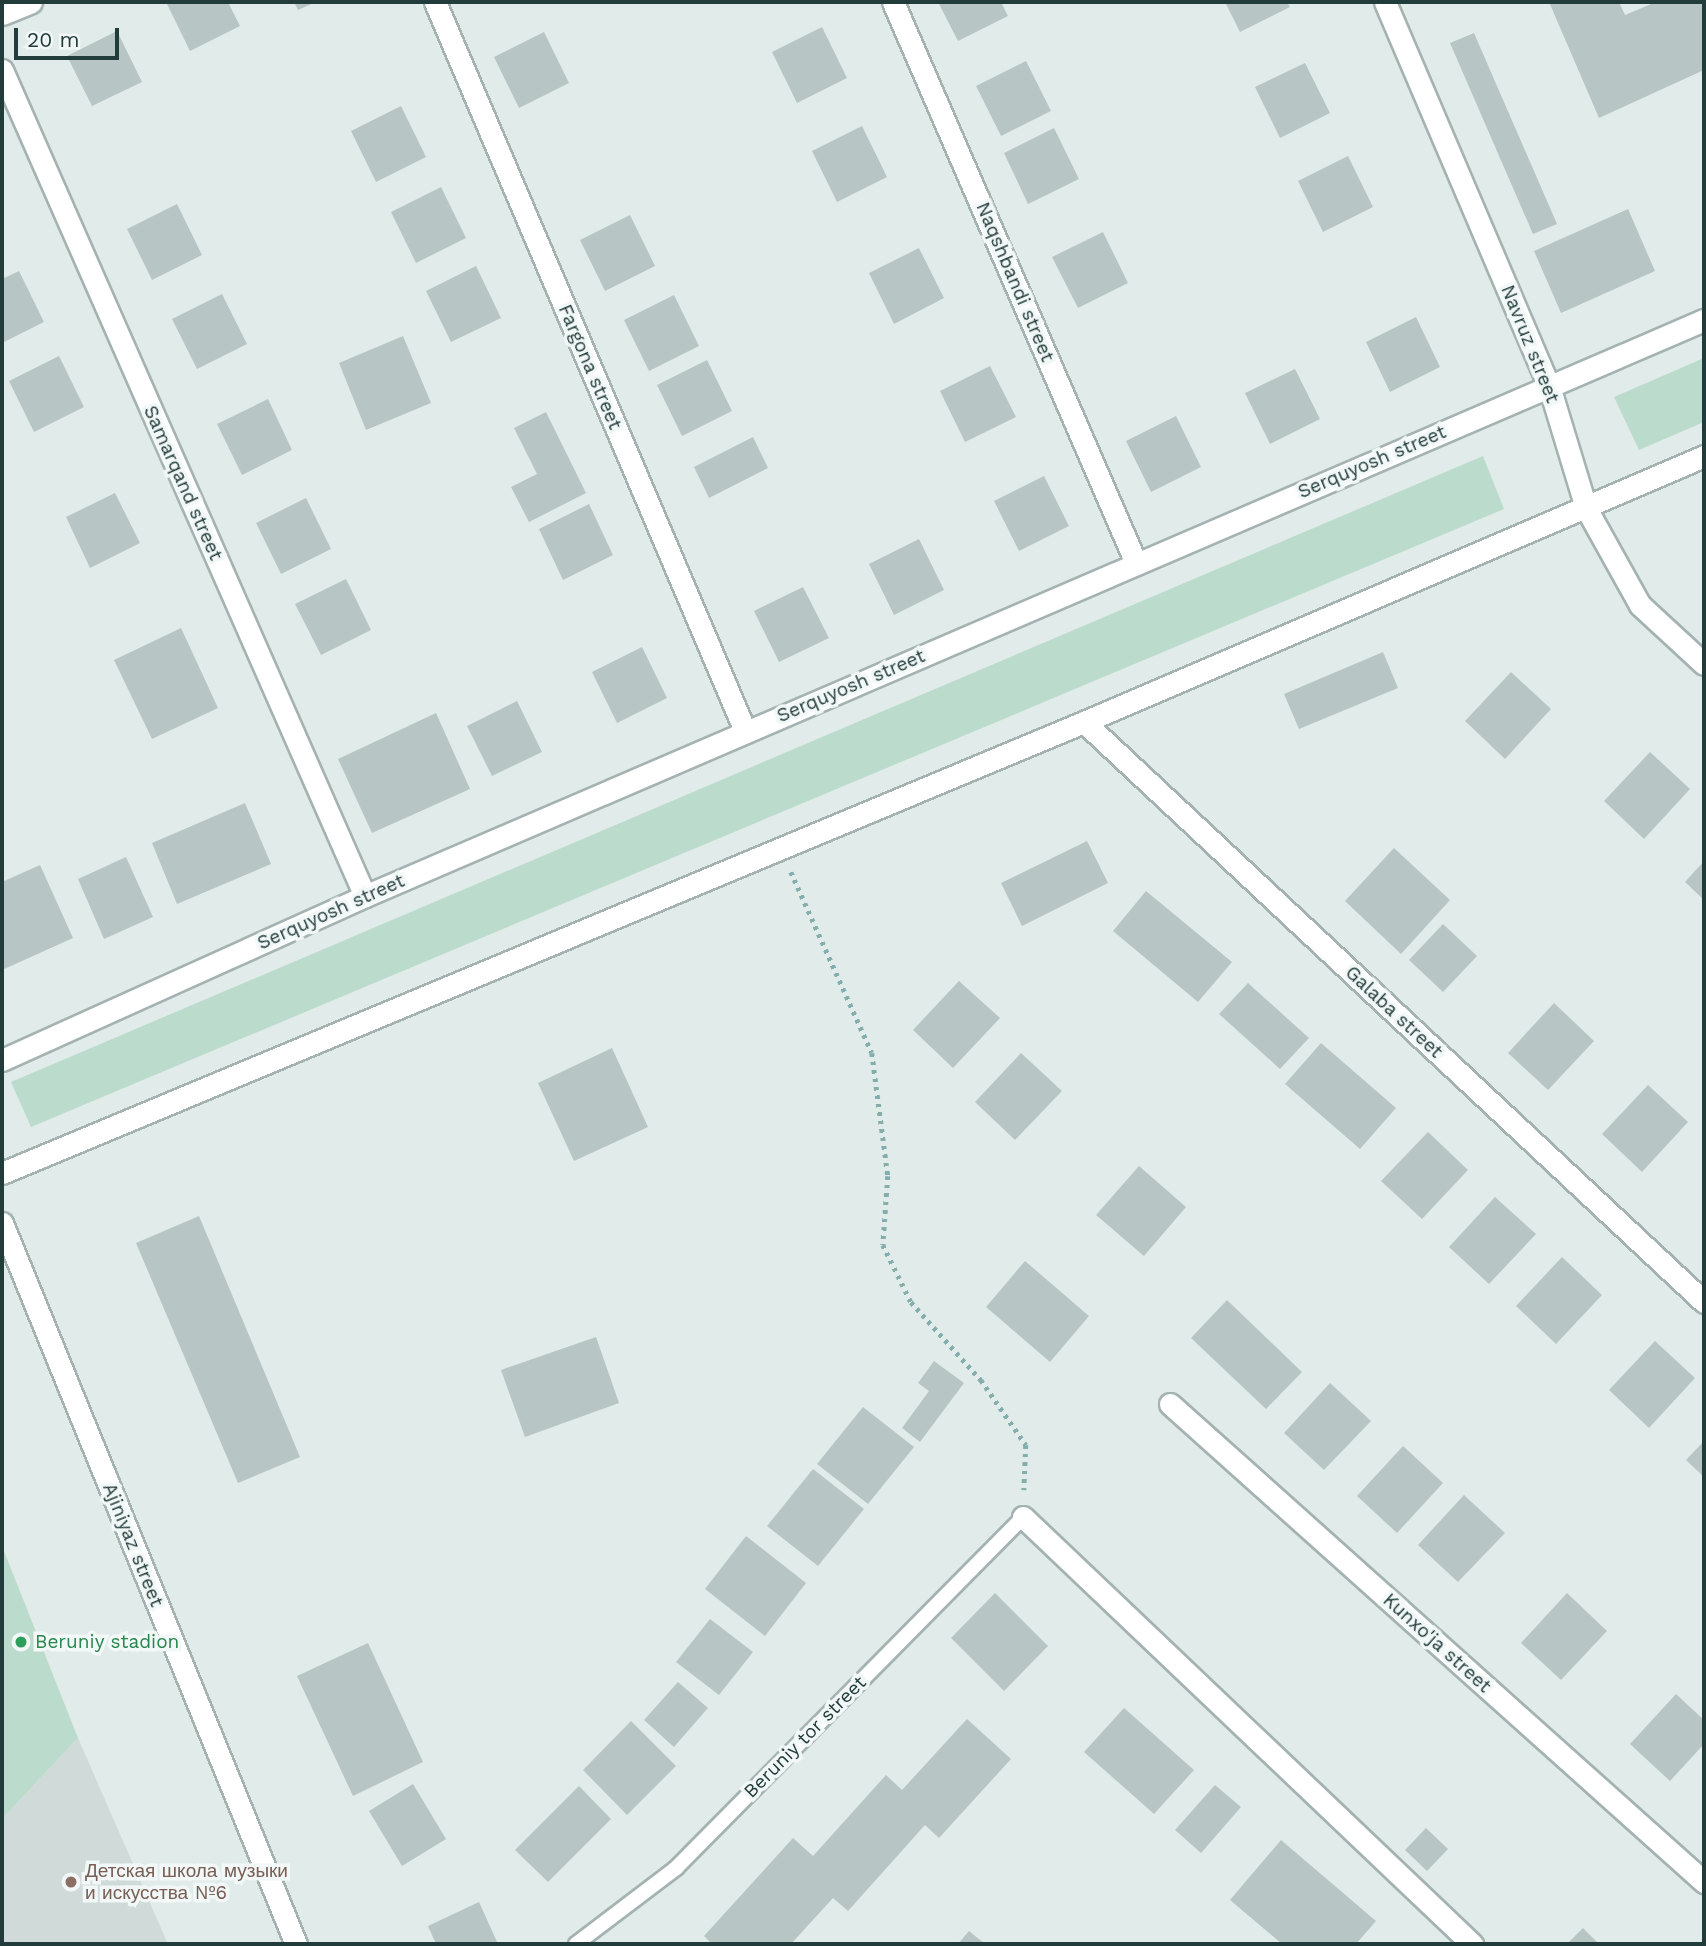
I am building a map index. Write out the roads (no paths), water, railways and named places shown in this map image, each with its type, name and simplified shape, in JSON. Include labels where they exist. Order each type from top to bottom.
[{"type":"street","points":[[2,14],[31,2]]},
{"type":"street","name":"Fargona street","points":[[435,2],[745,732]]},
{"type":"street","name":"Naqshbandi street","points":[[893,2],[1136,563]]},
{"type":"street","name":"Navruz street","points":[[1385,2],[1549,386],[1586,508],[1640,606],[1704,664]]},
{"type":"street","name":"Samarqand street","points":[[2,70],[365,896]]},
{"type":"street","name":"Serquyosh street","points":[[2,1060],[365,896],[1704,320]]},
{"type":"street","points":[[2,1173],[1084,723],[1704,456]]},
{"type":"street","name":"Galaba street","points":[[1084,723],[1704,1302]]},
{"type":"street","name":"Ajiniyaz street","points":[[2,1223],[296,1944]]},
{"type":"street","name":"Kunxo'ja street","points":[[1170,1404],[1704,1881]]},
{"type":"street","points":[[1023,1517],[1472,1944]]},
{"type":"lane","name":"Beruniy tor street","points":[[576,1944],[676,1868],[1023,1517]]},
{"type":"place","name":"Beruniy stadion","points":[[21,1642]]},
{"type":"place","name":"Детская школа музыки и искусства №6","points":[[71,1882]]}]
